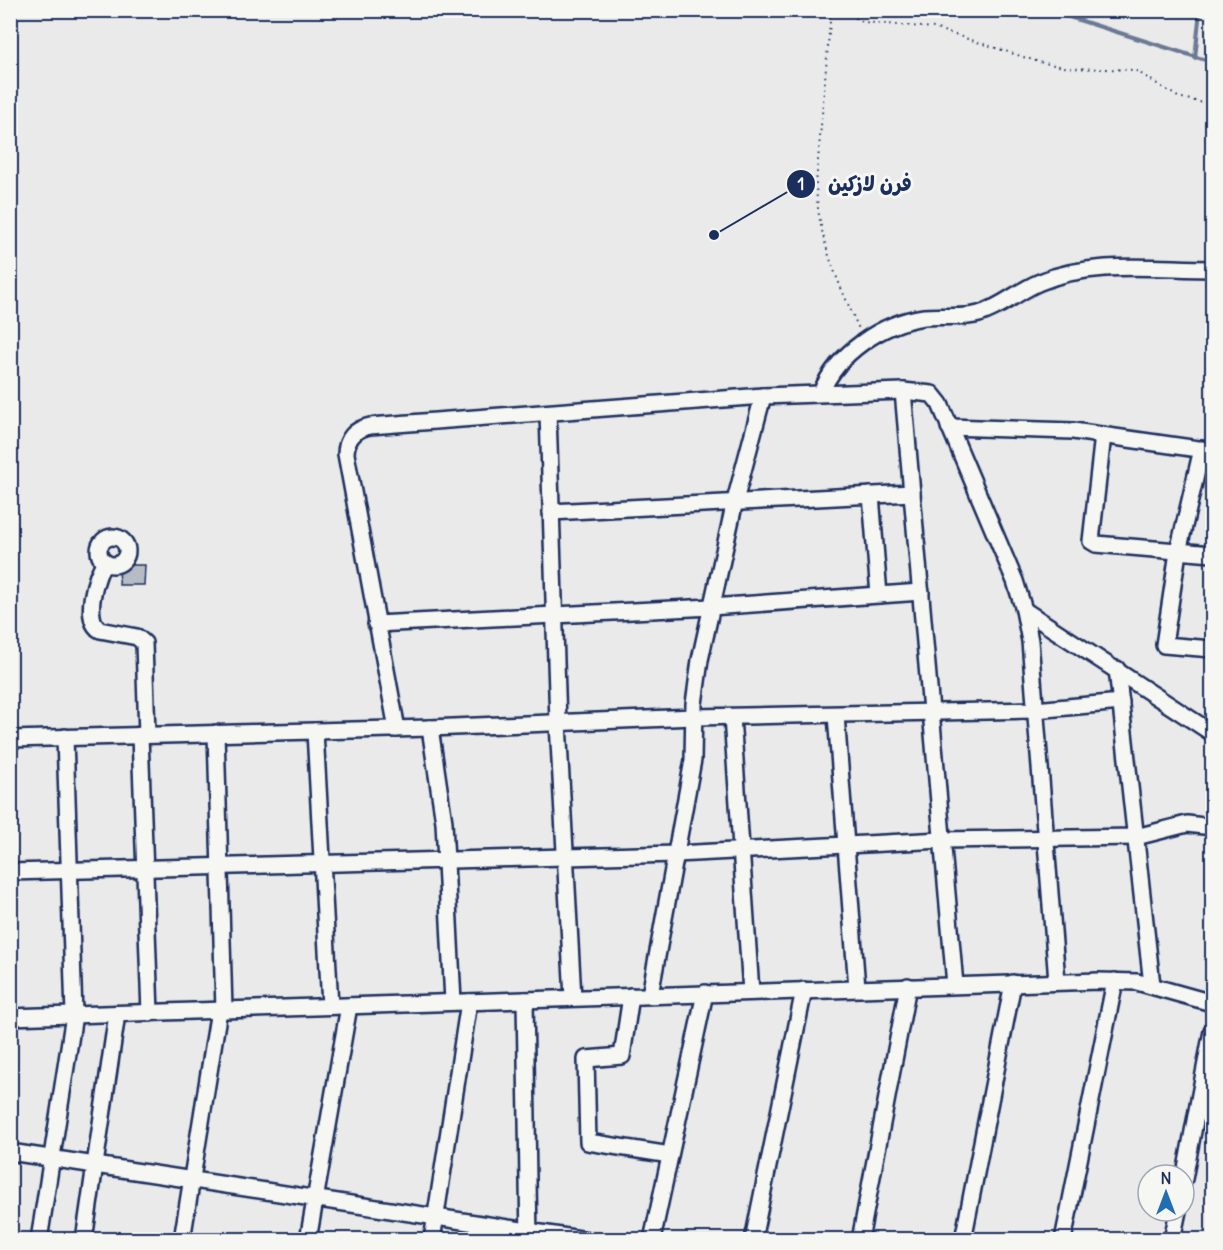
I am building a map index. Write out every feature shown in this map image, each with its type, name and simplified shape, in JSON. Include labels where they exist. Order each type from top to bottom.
[{"type":"street","points":[[821,393],[837,364],[865,343],[908,320],[975,315],[988,311],[1039,282],[1080,271],[1105,268],[1212,269]]},
{"type":"street","points":[[903,391],[955,985]]},
{"type":"street","points":[[397,729],[346,454],[352,435],[370,426],[763,396],[903,391],[932,394],[940,404],[1015,581],[1024,610],[1030,641],[1057,981]]},
{"type":"street","points":[[650,995],[693,760],[694,717],[700,660],[735,501],[763,396]]},
{"type":"street","points":[[548,412],[558,723],[573,998]]},
{"type":"street","points":[[949,427],[1027,427],[1207,450],[1178,552],[1164,645],[1212,649]]},
{"type":"street","points":[[1103,435],[1091,541],[1096,544],[1212,554]]},
{"type":"street","points":[[551,512],[912,493]]},
{"type":"street","points":[[871,495],[879,595]]},
{"type":"street","points":[[105,562],[95,579],[92,619],[96,628],[137,637],[144,643],[145,868],[150,1013]]},
{"type":"street","points":[[376,624],[711,607],[921,592]]},
{"type":"street","points":[[1024,610],[1212,733]]},
{"type":"street","points":[[1117,669],[1152,985]]},
{"type":"street","points":[[10,739],[430,728],[694,717],[1035,710],[1121,702]]},
{"type":"street","points":[[836,715],[857,988]]},
{"type":"street","points":[[732,717],[751,992]]},
{"type":"street","points":[[430,728],[447,860],[461,1002],[432,1239]]},
{"type":"street","points":[[315,731],[330,1006]]},
{"type":"street","points":[[182,1239],[221,1010],[216,733]]},
{"type":"street","points":[[39,1239],[74,1015],[65,737]]},
{"type":"street","points":[[10,872],[676,854],[942,840],[1136,837],[1187,824],[1212,827]]},
{"type":"street","points":[[10,1017],[1057,981],[1115,981],[1152,985],[1212,1003]]},
{"type":"street","points":[[1063,1239],[1115,981]]},
{"type":"street","points":[[963,1239],[1013,983]]},
{"type":"street","points":[[860,1239],[908,986]]},
{"type":"street","points":[[753,1239],[804,990]]},
{"type":"street","points":[[652,1239],[705,993]]},
{"type":"street","points":[[631,996],[622,1056],[586,1059],[588,1142],[670,1155]]},
{"type":"street","points":[[525,1000],[529,1236]]},
{"type":"street","points":[[308,1239],[349,1006]]},
{"type":"street","points":[[84,1239],[117,1014]]},
{"type":"street","points":[[1187,1163],[1212,1031]]},
{"type":"street","points":[[10,1152],[436,1216],[529,1236],[587,1239]]},
{"type":"street","points":[[1172,1239],[1175,1223]]},
{"type":"path","points":[[831,10],[816,184],[817,203],[823,244],[865,343]]},
{"type":"path","points":[[839,10],[864,22],[934,28],[1039,62],[1069,68],[1135,70],[1178,97],[1212,105]]},
{"type":"building","points":[[120,565],[145,565],[144,585],[119,585]]},
{"type":"waterway","points":[[1047,10],[1212,62]]},
{"type":"waterway","points":[[1195,58],[1200,10]]},
{"type":"place","name":"فرن لازكين","points":[[714,235]]}]
